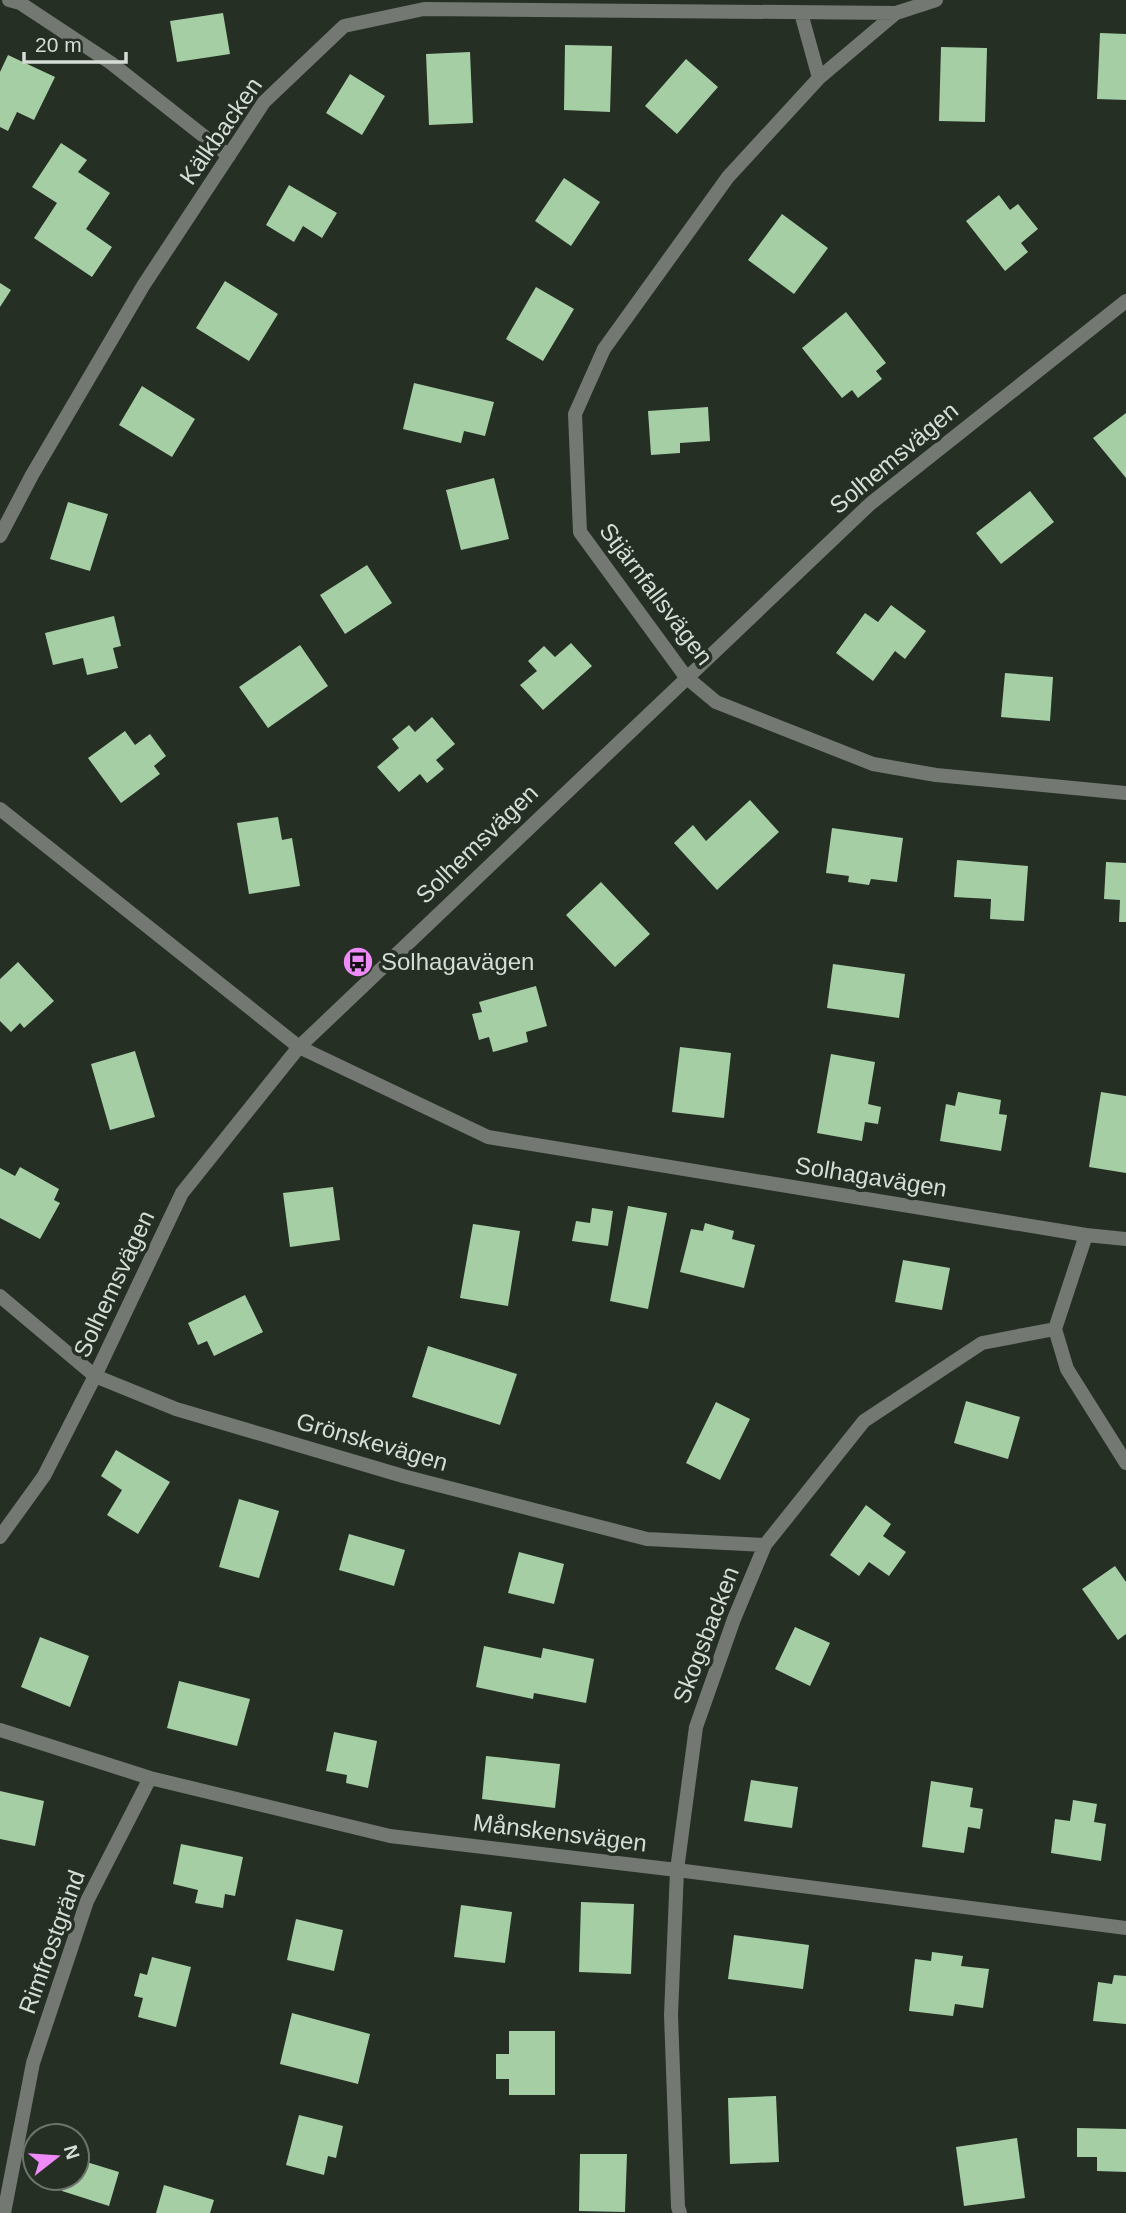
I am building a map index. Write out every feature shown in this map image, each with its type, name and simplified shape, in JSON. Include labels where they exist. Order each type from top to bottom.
[{"type":"street","points":[[9,0],[20,3],[111,63],[229,156]]},
{"type":"street","name":"Kälkbacken","points":[[0,536],[32,475],[143,286],[264,102],[344,26],[424,9],[588,5],[801,13],[896,13],[936,0]]},
{"type":"street","points":[[801,13],[819,78]]},
{"type":"street","name":"Stjärnfallsvägen","points":[[896,13],[819,78],[728,177],[604,349],[575,414],[580,533],[686,677],[716,702],[873,764],[936,775],[1126,793]]},
{"type":"street","name":"Solhemsvägen","points":[[0,1537],[44,1476],[182,1193],[299,1046],[870,504],[1126,301]]},
{"type":"street","name":"Solhagavägen","points":[[0,808],[299,1046],[488,1137],[1086,1235],[1126,1239]]},
{"type":"street","points":[[1086,1235],[1055,1329],[1067,1369],[1126,1463]]},
{"type":"street","name":"Grönskevägen","points":[[0,1296],[95,1376],[176,1409],[377,1468],[647,1539],[765,1545]]},
{"type":"street","name":"Skogsbacken","points":[[680,2213],[671,2015],[677,1870],[696,1727],[734,1619],[765,1545],[864,1421],[982,1343],[1055,1329]]},
{"type":"street","name":"Månskensvägen","points":[[0,1730],[150,1777],[390,1836],[1126,1927]]},
{"type":"street","name":"Rimfrostgränd","points":[[4,2213],[33,2063],[62,1975],[88,1901],[150,1777]]},
{"type":"building","points":[[223,13],[230,54],[177,62],[170,21]]},
{"type":"building","points":[[1100,33],[1126,34],[1126,100],[1097,99]]},
{"type":"building","points":[[565,45],[612,46],[610,112],[564,110]]},
{"type":"building","points":[[941,47],[987,48],[985,122],[939,121]]},
{"type":"building","points":[[470,52],[473,123],[429,125],[426,54]]},
{"type":"building","points":[[8,55],[55,77],[34,120],[17,112],[8,131],[0,127],[0,72]]},
{"type":"building","points":[[686,59],[718,87],[677,134],[645,106]]},
{"type":"building","points":[[350,74],[385,96],[362,135],[326,113]]},
{"type":"building","points":[[61,143],[87,160],[78,172],[110,193],[86,229],[112,247],[92,277],[34,238],[57,203],[32,187]]},
{"type":"building","points":[[564,178],[600,202],[571,246],[535,221]]},
{"type":"building","points":[[289,185],[337,213],[322,238],[303,226],[294,242],[266,225]]},
{"type":"building","points":[[999,195],[1010,210],[1018,204],[1038,229],[1021,243],[1028,252],[1005,271],[966,221]]},
{"type":"building","points":[[782,214],[828,248],[794,294],[748,260]]},
{"type":"building","points":[[225,281],[278,314],[249,361],[196,328]]},
{"type":"building","points":[[0,283],[11,290],[0,307]]},
{"type":"building","points":[[536,287],[574,309],[543,361],[506,339]]},
{"type":"building","points":[[846,312],[886,363],[876,371],[882,379],[858,398],[852,390],[842,398],[802,348]]},
{"type":"building","points":[[414,383],[494,402],[485,436],[464,431],[461,443],[403,429]]},
{"type":"building","points":[[142,386],[195,419],[172,457],[119,425]]},
{"type":"building","points":[[708,407],[710,441],[680,443],[680,453],[651,455],[648,411]]},
{"type":"building","points":[[1126,413],[1126,478],[1093,438]]},
{"type":"building","points":[[494,478],[509,539],[461,550],[446,490]]},
{"type":"building","points":[[1030,491],[1054,522],[1001,564],[976,533]]},
{"type":"building","points":[[68,502],[108,514],[90,571],[50,559]]},
{"type":"building","points":[[367,565],[392,603],[345,634],[320,595]]},
{"type":"building","points":[[891,605],[926,631],[905,659],[895,651],[873,681],[836,653],[865,613],[878,622]]},
{"type":"building","points":[[114,616],[121,646],[113,648],[118,668],[87,675],[83,658],[53,665],[45,633]]},
{"type":"building","points":[[571,643],[592,666],[543,710],[520,685],[537,671],[528,661],[544,646],[555,657]]},
{"type":"building","points":[[300,645],[328,686],[268,728],[239,687]]},
{"type":"building","points":[[1005,673],[1053,677],[1050,721],[1001,717]]},
{"type":"building","points":[[432,717],[455,744],[436,760],[444,769],[427,783],[420,774],[399,792],[377,767],[399,748],[392,739],[409,725],[415,732]]},
{"type":"building","points":[[125,731],[135,745],[150,734],[166,756],[154,766],[160,774],[121,803],[88,758]]},
{"type":"building","points":[[750,800],[779,832],[717,890],[674,843],[693,825],[706,841]]},
{"type":"building","points":[[278,817],[282,840],[292,838],[300,886],[249,894],[237,823]]},
{"type":"building","points":[[832,828],[903,838],[897,882],[871,879],[869,885],[848,882],[849,876],[826,873]]},
{"type":"building","points":[[957,860],[1028,866],[1024,921],[990,919],[991,899],[954,897]]},
{"type":"building","points":[[1106,862],[1126,863],[1126,922],[1119,922],[1120,900],[1104,899]]},
{"type":"building","points":[[601,882],[650,934],[615,967],[566,915]]},
{"type":"building","points":[[18,962],[54,1001],[24,1028],[20,1023],[11,1032],[0,1021],[0,979]]},
{"type":"building","points":[[833,964],[905,974],[899,1018],[827,1008]]},
{"type":"building","points":[[536,986],[547,1026],[526,1032],[528,1042],[493,1052],[489,1037],[479,1040],[472,1014],[482,1012],[479,1002]]},
{"type":"building","points":[[680,1047],[731,1053],[724,1118],[672,1112]]},
{"type":"building","points":[[135,1051],[155,1117],[110,1130],[91,1064]]},
{"type":"building","points":[[831,1054],[875,1062],[868,1104],[881,1107],[878,1124],[865,1122],[862,1141],[817,1133]]},
{"type":"building","points":[[958,1092],[1001,1100],[999,1114],[1007,1115],[1001,1151],[940,1141],[946,1104],[955,1106]]},
{"type":"building","points":[[1101,1092],[1126,1096],[1126,1173],[1089,1167]]},
{"type":"building","points":[[20,1167],[59,1189],[54,1200],[60,1203],[40,1239],[0,1218],[0,1168],[15,1176]]},
{"type":"building","points":[[333,1187],[340,1240],[290,1247],[283,1193]]},
{"type":"building","points":[[628,1206],[667,1213],[648,1309],[610,1301]]},
{"type":"building","points":[[592,1208],[613,1211],[608,1246],[572,1241],[576,1221],[590,1223]]},
{"type":"building","points":[[705,1223],[734,1231],[732,1239],[755,1245],[744,1288],[680,1272],[691,1229],[703,1231]]},
{"type":"building","points":[[473,1224],[520,1231],[508,1306],[460,1298]]},
{"type":"building","points":[[903,1260],[950,1268],[942,1310],[895,1302]]},
{"type":"building","points":[[245,1295],[263,1332],[214,1356],[207,1341],[198,1345],[188,1323]]},
{"type":"building","points":[[428,1346],[517,1374],[500,1425],[412,1397]]},
{"type":"building","points":[[966,1401],[1020,1417],[1008,1459],[954,1443]]},
{"type":"building","points":[[716,1402],[750,1419],[720,1480],[686,1463]]},
{"type":"building","points":[[116,1450],[170,1482],[138,1534],[107,1515],[122,1490],[101,1476]]},
{"type":"building","points":[[239,1499],[279,1511],[259,1578],[219,1567]]},
{"type":"building","points":[[866,1505],[891,1524],[883,1536],[906,1552],[889,1576],[869,1562],[859,1576],[830,1555]]},
{"type":"building","points":[[349,1534],[405,1550],[394,1586],[339,1570]]},
{"type":"building","points":[[519,1552],[564,1564],[554,1604],[508,1593]]},
{"type":"building","points":[[1115,1566],[1126,1582],[1126,1634],[1118,1640],[1082,1589]]},
{"type":"building","points":[[795,1627],[830,1643],[810,1686],[775,1669]]},
{"type":"building","points":[[40,1637],[89,1656],[70,1707],[21,1687]]},
{"type":"building","points":[[484,1646],[541,1658],[543,1648],[594,1659],[586,1703],[534,1693],[533,1699],[476,1687]]},
{"type":"building","points":[[179,1681],[250,1699],[237,1746],[167,1728]]},
{"type":"building","points":[[334,1732],[377,1741],[368,1788],[346,1783],[347,1775],[326,1771]]},
{"type":"building","points":[[486,1756],[560,1764],[555,1808],[482,1799]]},
{"type":"building","points":[[751,1780],[798,1787],[792,1828],[744,1821]]},
{"type":"building","points":[[931,1781],[973,1788],[970,1807],[983,1809],[980,1829],[968,1827],[964,1853],[922,1847]]},
{"type":"building","points":[[0,1791],[44,1801],[35,1846],[0,1839]]},
{"type":"building","points":[[1073,1800],[1097,1804],[1094,1822],[1106,1824],[1101,1861],[1051,1853],[1055,1819],[1070,1821]]},
{"type":"building","points":[[181,1844],[243,1857],[235,1896],[225,1894],[223,1908],[195,1903],[198,1890],[173,1884]]},
{"type":"building","points":[[581,1902],[634,1904],[631,1974],[579,1972]]},
{"type":"building","points":[[461,1905],[512,1912],[505,1963],[454,1957]]},
{"type":"building","points":[[296,1919],[343,1930],[334,1971],[287,1960]]},
{"type":"building","points":[[734,1935],[809,1945],[803,1989],[728,1979]]},
{"type":"building","points":[[932,1952],[963,1956],[961,1966],[989,1969],[983,2008],[955,2004],[953,2016],[909,2011],[915,1959],[931,1961]]},
{"type":"building","points":[[152,1957],[191,1967],[176,2027],[138,2017],[143,1998],[134,1996],[140,1973],[147,1975]]},
{"type":"building","points":[[1114,1975],[1126,1976],[1126,2024],[1093,2021],[1098,1982],[1112,1984]]},
{"type":"building","points":[[292,2013],[370,2034],[358,2084],[280,2064]]},
{"type":"building","points":[[509,2031],[555,2031],[555,2095],[509,2095],[509,2079],[496,2079],[496,2054],[509,2054]]},
{"type":"building","points":[[776,2096],[779,2162],[730,2164],[728,2098]]},
{"type":"building","points":[[299,2115],[343,2126],[336,2158],[328,2156],[324,2175],[286,2165]]},
{"type":"building","points":[[1077,2128],[1126,2129],[1126,2172],[1097,2171],[1097,2157],[1077,2157]]},
{"type":"building","points":[[1017,2138],[1025,2198],[964,2206],[956,2147]]},
{"type":"building","points":[[580,2154],[627,2154],[625,2212],[579,2211]]},
{"type":"building","points":[[91,2163],[119,2172],[109,2206],[65,2192],[91,2192]]},
{"type":"building","points":[[164,2185],[214,2200],[210,2213],[156,2213]]},
{"type":"place","name":"Solhagavägen","points":[[358,962]]}]
